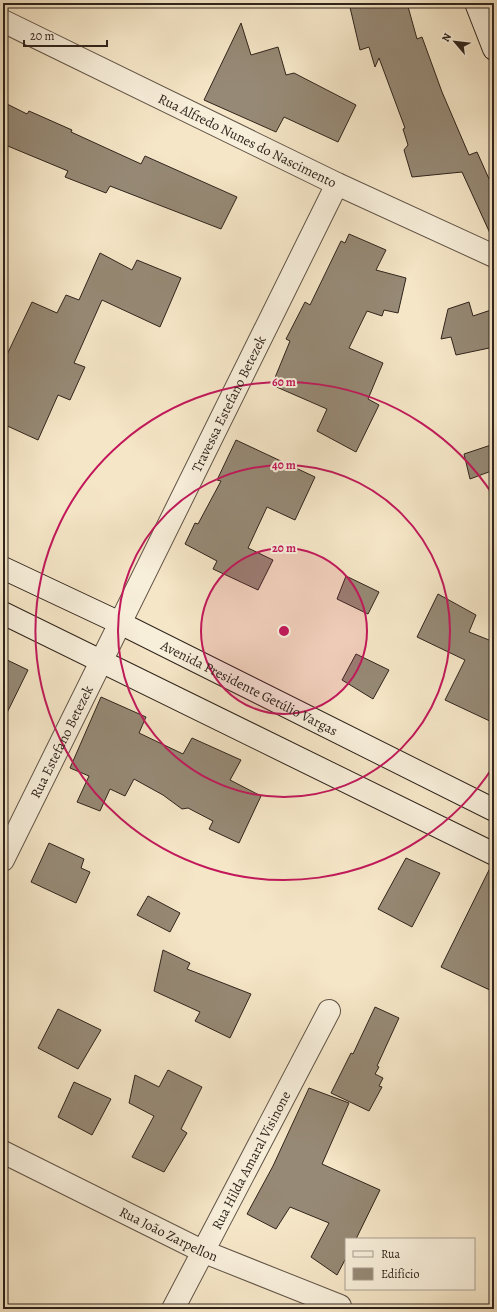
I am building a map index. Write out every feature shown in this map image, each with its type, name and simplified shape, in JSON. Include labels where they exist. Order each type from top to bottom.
[{"type":"street","points":[[476,3],[494,49]]},
{"type":"street","name":"Rua Alfredo Nunes do Nascimento","points":[[3,21],[337,184],[494,256]]},
{"type":"street","name":"Travessa Estefano Betezek","points":[[120,623],[337,184]]},
{"type":"street","name":"Avenida Presidente Getúlio Vargas","points":[[3,568],[120,623],[494,810]]},
{"type":"street","points":[[3,612],[494,854]]},
{"type":"street","name":"Rua Estefano Betezek","points":[[3,860],[120,623]]},
{"type":"street","name":"Rua Hilda Amaral Visinone","points":[[173,1309],[328,1010]]},
{"type":"street","name":"Rua João Zarpellon","points":[[3,1152],[202,1251],[340,1306]]},
{"type":"building","points":[[349,3],[407,3],[417,39],[422,37],[442,92],[469,155],[477,152],[494,190],[494,242],[462,172],[412,177],[404,150],[408,145],[403,129],[405,128],[379,58],[375,67],[369,47],[360,50]]},
{"type":"building","points":[[241,23],[251,55],[278,47],[286,75],[294,73],[356,105],[338,142],[284,117],[276,132],[204,100]]},
{"type":"building","points":[[3,102],[27,114],[29,111],[72,130],[71,132],[141,164],[145,156],[237,197],[221,229],[110,186],[106,193],[65,177],[68,171],[3,144]]},
{"type":"building","points":[[349,234],[386,250],[376,270],[406,278],[398,313],[384,310],[382,316],[367,311],[349,348],[383,363],[368,399],[379,405],[356,452],[317,431],[327,409],[272,385],[290,341],[286,339],[305,302],[310,305],[341,241],[345,243]]},
{"type":"building","points":[[100,253],[132,270],[137,260],[181,278],[160,327],[102,300],[74,363],[85,367],[70,400],[58,395],[38,440],[3,424],[3,363],[32,302],[57,313],[66,295],[79,300]]},
{"type":"building","points":[[469,302],[473,316],[494,309],[494,347],[456,355],[451,337],[441,339],[448,309]]},
{"type":"building","points":[[236,440],[315,477],[295,520],[267,507],[248,548],[273,560],[258,590],[213,569],[217,561],[185,544],[195,523],[198,524],[221,481],[217,480]]},
{"type":"building","points":[[494,444],[494,470],[470,479],[464,454]]},
{"type":"building","points":[[346,576],[379,592],[368,614],[337,599]]},
{"type":"building","points":[[438,594],[476,615],[469,632],[494,642],[494,723],[445,700],[465,660],[417,637]]},
{"type":"building","points":[[356,654],[389,670],[373,699],[342,680]]},
{"type":"building","points":[[3,658],[28,670],[3,721]]},
{"type":"building","points":[[101,697],[146,717],[139,733],[183,754],[192,738],[241,760],[230,780],[261,796],[239,843],[209,829],[213,821],[188,808],[182,809],[163,795],[134,779],[125,796],[110,789],[100,811],[77,802],[89,776],[70,768]]},
{"type":"building","points":[[49,843],[84,859],[81,868],[90,872],[76,903],[31,882]]},
{"type":"building","points":[[406,858],[440,873],[412,927],[378,909]]},
{"type":"building","points":[[491,866],[494,866],[494,992],[441,967]]},
{"type":"building","points":[[148,896],[180,913],[170,932],[137,915]]},
{"type":"building","points":[[163,950],[190,963],[187,969],[251,994],[230,1038],[195,1021],[200,1012],[154,991]]},
{"type":"building","points":[[375,1007],[399,1018],[377,1066],[379,1067],[375,1074],[383,1078],[379,1086],[382,1087],[369,1111],[331,1093],[351,1053],[353,1054]]},
{"type":"building","points":[[58,1009],[101,1030],[78,1069],[38,1048]]},
{"type":"building","points":[[168,1070],[202,1087],[181,1129],[187,1133],[164,1172],[132,1157],[154,1116],[129,1103],[135,1075],[159,1087]]},
{"type":"building","points":[[74,1082],[111,1099],[92,1135],[58,1117]]},
{"type":"building","points":[[309,1088],[349,1103],[322,1164],[380,1190],[356,1238],[345,1238],[345,1260],[337,1275],[311,1257],[329,1223],[290,1207],[276,1229],[247,1214],[273,1166]]}]
